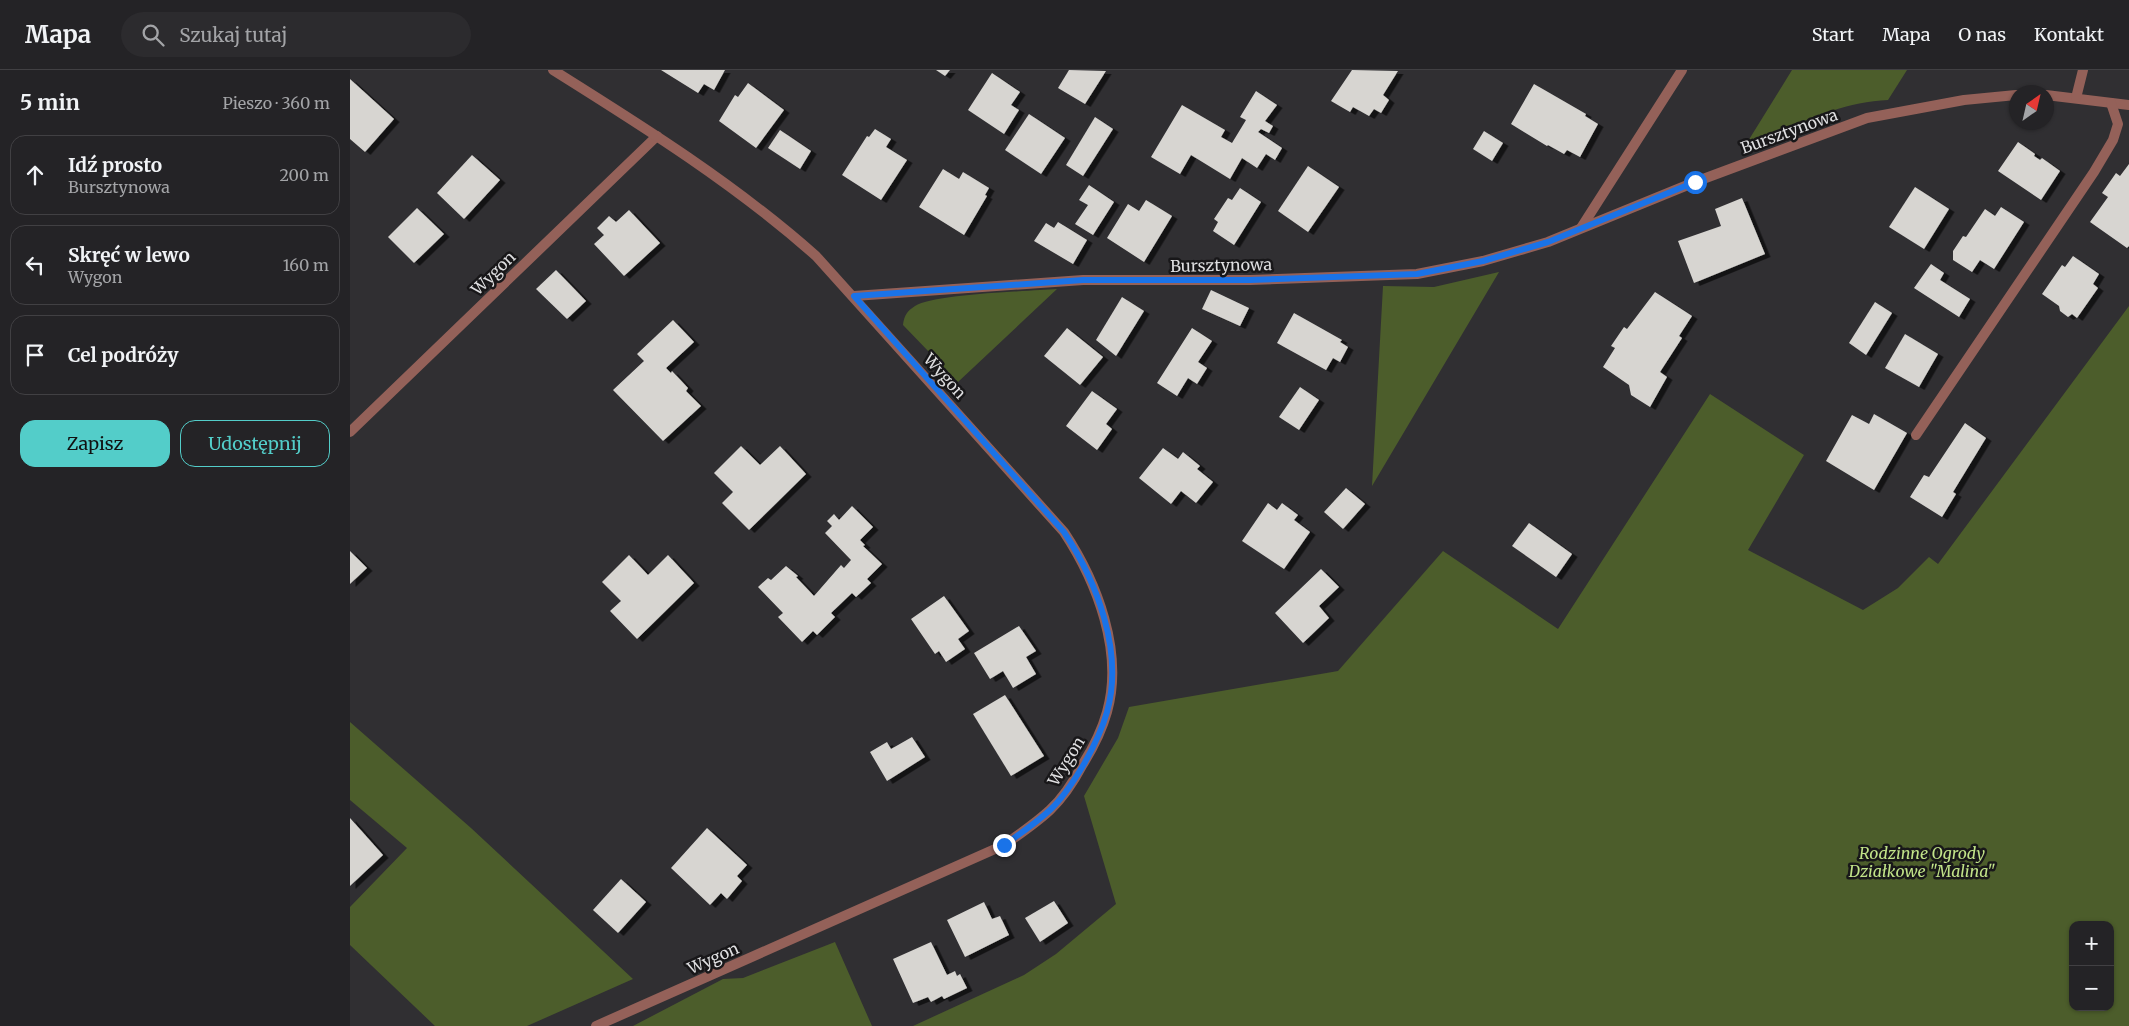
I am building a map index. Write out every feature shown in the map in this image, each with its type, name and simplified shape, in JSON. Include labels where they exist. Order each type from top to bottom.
[{"type":"street","name":"Wygon","points":[[553,70],[711,172],[774,219],[816,256],[854,296],[1064,532],[1078,552],[1091,579],[1111,649],[1112,687],[1107,712],[1098,737],[1070,786],[1050,809],[1004,845],[596,1026]]},
{"type":"street","points":[[1581,228],[1682,70]]},
{"type":"street","points":[[2076,98],[2083,70]]},
{"type":"street","name":"Bursztynowa","points":[[854,296],[1083,280],[1250,280],[1417,274],[1517,253],[1867,118],[1955,101],[2009,96]]},
{"type":"street","points":[[2054,96],[2129,105]]},
{"type":"street","points":[[1916,435],[2094,172],[2113,140],[2118,124],[2111,102]]},
{"type":"street","name":"Wygon","points":[[350,432],[657,136]]},
{"type":"green space","points":[[1792,70],[1907,70],[1888,100],[1869,102],[1832,111],[1745,146]]},
{"type":"green space","points":[[1499,272],[1372,486],[1383,286],[1434,287]]},
{"type":"green space","points":[[1057,289],[958,382],[903,325],[908,312],[915,306],[925,302],[961,296]]},
{"type":"green space","name":"Rodzinne Ogrody Działkowe \"Malina\"","points":[[2129,306],[2129,1026],[913,1026],[1024,975],[1056,954],[1116,904],[1084,796],[1118,738],[1129,707],[1338,671],[1443,551],[1558,629],[1710,394],[1804,455],[1748,550],[1863,610],[1898,588],[1929,557],[1938,564]]},
{"type":"green space","points":[[350,722],[471,828],[633,979],[527,1026],[435,1026],[350,945],[350,907],[407,848],[350,800]]},
{"type":"green space","points":[[835,942],[872,1026],[633,1026],[723,979],[743,978]]},
{"type":"building","points":[[661,70],[725,70],[714,90],[704,84],[698,93]]},
{"type":"building","points":[[936,70],[950,70],[945,76]]},
{"type":"building","points":[[1069,70],[1106,71],[1085,104],[1058,88]]},
{"type":"building","points":[[1352,70],[1398,71],[1383,95],[1389,100],[1381,113],[1374,109],[1369,116],[1353,107],[1350,112],[1331,101]]},
{"type":"building","points":[[992,73],[1020,92],[1011,105],[1019,110],[1004,134],[968,110]]},
{"type":"building","points":[[350,79],[394,119],[365,152],[350,139]]},
{"type":"building","points":[[748,83],[784,110],[756,148],[719,121],[735,95],[738,97]]},
{"type":"building","points":[[1534,84],[1586,114],[1585,116],[1598,124],[1580,157],[1567,150],[1564,154],[1547,146],[1511,124]]},
{"type":"building","points":[[1256,91],[1277,105],[1265,121],[1273,126],[1269,133],[1261,129],[1258,132],[1282,148],[1275,160],[1266,154],[1257,168],[1242,158],[1230,179],[1191,155],[1180,174],[1151,157],[1182,105],[1225,130],[1221,137],[1232,143],[1246,120],[1240,117]]},
{"type":"building","points":[[1029,114],[1065,138],[1041,174],[1005,150]]},
{"type":"building","points":[[1095,117],[1113,129],[1083,176],[1066,165]]},
{"type":"building","points":[[875,129],[891,139],[886,147],[907,160],[881,200],[842,175],[867,136],[869,137]]},
{"type":"building","points":[[780,130],[811,151],[800,169],[768,148]]},
{"type":"building","points":[[1484,131],[1503,143],[1492,161],[1473,149]]},
{"type":"building","points":[[2018,142],[2035,154],[2034,156],[2040,160],[2042,158],[2060,171],[2041,200],[1998,171]]},
{"type":"building","points":[[472,155],[500,180],[464,219],[437,193]]},
{"type":"building","points":[[2129,164],[2129,246],[2127,248],[2090,222],[2108,197],[2102,193],[2116,173],[2120,176]]},
{"type":"building","points":[[1308,166],[1339,187],[1308,232],[1278,211]]},
{"type":"building","points":[[943,169],[959,179],[963,172],[989,188],[985,195],[987,196],[964,235],[919,207]]},
{"type":"building","points":[[1089,185],[1114,202],[1093,235],[1075,224],[1088,205],[1079,200]]},
{"type":"building","points":[[1915,187],[1949,209],[1924,249],[1889,227]]},
{"type":"building","points":[[1240,188],[1261,202],[1234,245],[1213,231],[1218,222],[1214,219],[1228,198],[1232,200]]},
{"type":"building","points":[[1742,198],[1765,254],[1694,283],[1678,241],[1721,226],[1715,209]]},
{"type":"building","points":[[1146,200],[1172,216],[1144,262],[1107,238],[1128,204],[1139,211]]},
{"type":"building","points":[[2001,207],[2024,222],[1994,269],[1980,260],[1972,272],[1953,260],[1953,251],[1963,236],[1966,237],[1985,209],[1995,216]]},
{"type":"building","points":[[417,208],[444,234],[414,263],[388,237]]},
{"type":"building","points":[[629,210],[660,243],[624,276],[594,244],[604,235],[597,228],[609,216],[616,222]]},
{"type":"building","points":[[1058,222],[1087,240],[1073,264],[1034,241],[1046,223],[1054,228]]},
{"type":"building","points":[[2073,256],[2099,274],[2093,284],[2098,288],[2077,318],[2072,314],[2068,317],[2060,311],[2059,306],[2042,294],[2062,265],[2065,267]]},
{"type":"building","points":[[1931,264],[1944,273],[1940,280],[1970,299],[1959,317],[1914,288]]},
{"type":"building","points":[[556,270],[586,301],[567,319],[536,289]]},
{"type":"building","points":[[1211,290],[1249,308],[1240,326],[1202,309]]},
{"type":"building","points":[[1655,292],[1692,316],[1679,336],[1682,338],[1660,372],[1667,377],[1650,407],[1631,395],[1629,385],[1603,367],[1615,348],[1611,346],[1624,327],[1627,329]]},
{"type":"building","points":[[1122,297],[1144,311],[1116,356],[1096,340]]},
{"type":"building","points":[[1875,302],[1892,313],[1866,355],[1849,343]]},
{"type":"building","points":[[1294,313],[1342,340],[1340,342],[1348,347],[1340,362],[1333,358],[1326,370],[1277,343]]},
{"type":"building","points":[[673,320],[694,342],[666,368],[671,373],[672,371],[688,388],[686,391],[701,406],[663,441],[613,390],[644,361],[637,354]]},
{"type":"building","points":[[1067,328],[1103,357],[1080,385],[1044,356]]},
{"type":"building","points":[[1192,328],[1212,341],[1198,362],[1207,368],[1197,384],[1188,378],[1177,396],[1157,383]]},
{"type":"building","points":[[1905,334],[1938,354],[1919,387],[1885,368]]},
{"type":"building","points":[[1300,387],[1319,400],[1299,430],[1279,417]]},
{"type":"building","points":[[1092,391],[1117,409],[1106,424],[1112,429],[1097,450],[1066,426]]},
{"type":"building","points":[[1874,414],[1907,433],[1874,490],[1826,461],[1852,415],[1869,424]]},
{"type":"building","points":[[1965,423],[1986,438],[1953,492],[1956,494],[1942,517],[1910,497],[1924,475],[1929,477]]},
{"type":"building","points":[[741,446],[760,465],[780,446],[806,474],[749,530],[722,503],[733,492],[714,473]]},
{"type":"building","points":[[1163,448],[1178,459],[1183,452],[1200,466],[1197,469],[1213,482],[1196,503],[1181,491],[1171,504],[1139,478]]},
{"type":"building","points":[[1346,488],[1365,504],[1343,529],[1324,512]]},
{"type":"building","points":[[1268,503],[1277,510],[1282,503],[1298,515],[1294,520],[1310,532],[1284,569],[1242,541]]},
{"type":"building","points":[[852,506],[873,527],[860,540],[865,545],[863,546],[882,564],[867,579],[871,583],[856,597],[852,593],[831,613],[835,617],[817,635],[813,631],[802,642],[778,617],[783,613],[758,587],[768,578],[771,580],[786,566],[798,576],[796,577],[814,596],[841,565],[844,568],[851,560],[825,533],[832,526],[827,521],[834,514],[839,520]]},
{"type":"building","points":[[1529,523],[1572,554],[1556,577],[1512,546]]},
{"type":"building","points":[[350,551],[367,568],[350,584]]},
{"type":"building","points":[[629,555],[648,575],[668,555],[694,583],[637,639],[610,611],[621,601],[602,582]]},
{"type":"building","points":[[1321,569],[1339,587],[1319,606],[1329,618],[1303,643],[1275,613]]},
{"type":"building","points":[[944,596],[969,631],[958,639],[965,649],[946,662],[939,651],[935,654],[911,619]]},
{"type":"building","points":[[1019,626],[1036,651],[1026,657],[1036,674],[1013,688],[1003,671],[990,679],[974,653]]},
{"type":"building","points":[[1005,695],[1044,756],[1011,776],[973,714]]},
{"type":"building","points":[[912,737],[925,757],[887,781],[870,752],[887,742],[891,749]]},
{"type":"building","points":[[350,818],[383,855],[350,886]]},
{"type":"building","points":[[707,828],[747,865],[737,876],[742,881],[727,899],[721,893],[710,905],[671,868]]},
{"type":"building","points":[[621,879],[646,902],[618,933],[593,910]]},
{"type":"building","points":[[1054,901],[1068,923],[1040,942],[1025,918]]},
{"type":"building","points":[[984,902],[992,919],[1000,916],[1009,935],[965,957],[947,920]]},
{"type":"building","points":[[931,942],[947,975],[955,971],[957,976],[960,974],[967,988],[944,999],[942,996],[931,1002],[928,997],[913,1003],[893,959]]},
{"type":"route","points":[[1004,845],[1031,826],[1050,809],[1070,786],[1098,737],[1107,712],[1112,687],[1111,649],[1101,611],[1091,579],[1078,552],[1064,532],[854,296],[1083,280],[1250,280],[1417,274],[1517,253],[1695,182]]}]
